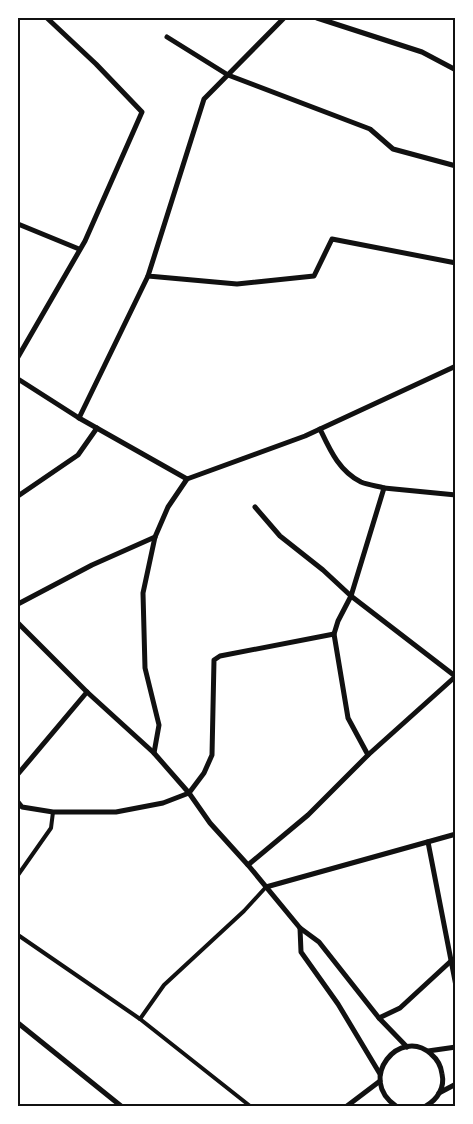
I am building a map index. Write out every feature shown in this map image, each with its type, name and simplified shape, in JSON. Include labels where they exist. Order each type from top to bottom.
[{"type":"street","points":[[18,357],[85,241],[142,112],[96,64],[47,18]]},
{"type":"street","points":[[79,418],[148,276],[204,99],[284,18]]},
{"type":"street","points":[[317,18],[422,52],[456,70]]},
{"type":"street","points":[[167,37],[228,75],[370,129],[393,149],[456,166]]},
{"type":"street","points":[[18,224],[79,249]]},
{"type":"street","points":[[148,276],[237,284],[314,276],[332,239],[456,263]]},
{"type":"street","points":[[154,753],[159,725],[145,668],[143,593],[155,538],[168,507],[187,479],[320,429],[456,366]]},
{"type":"street","points":[[18,379],[79,418],[187,479]]},
{"type":"street","points":[[18,496],[78,455],[97,428]]},
{"type":"street","points":[[320,429],[335,459],[347,473],[362,482],[384,488],[456,495]]},
{"type":"street","points":[[368,754],[348,718],[334,634],[338,621],[351,596],[384,488]]},
{"type":"street","points":[[248,865],[308,815],[368,754],[455,676],[351,596],[323,570],[280,536],[255,507]]},
{"type":"street","points":[[18,604],[92,565],[155,538]]},
{"type":"street","points":[[18,623],[87,692],[154,753],[190,793],[210,823],[248,865],[300,928],[318,942],[379,1018],[407,1047]]},
{"type":"street","points":[[18,802],[22,807],[53,812],[116,812],[163,802],[190,793],[204,773],[212,755],[214,660],[220,656],[334,634]]},
{"type":"street","points":[[18,774],[87,692]]},
{"type":"street","points":[[266,887],[456,834]]},
{"type":"street","points":[[428,842],[456,986]]},
{"type":"street","points":[[300,928],[301,952],[338,1004],[380,1074]]},
{"type":"street","points":[[379,1018],[400,1008],[451,961]]},
{"type":"street","points":[[18,1024],[121,1106]]},
{"type":"street","points":[[428,1051],[456,1046]]},
{"type":"street","points":[[396,1106],[389,1102],[383,1094],[380,1074],[383,1064],[397,1050],[407,1047],[418,1047],[428,1051],[436,1058],[442,1068],[442,1089],[436,1099],[426,1106]]},
{"type":"street","points":[[347,1106],[380,1081]]},
{"type":"street","points":[[439,1094],[456,1084]]},
{"type":"lane","points":[[18,875],[51,828],[53,812]]},
{"type":"lane","points":[[140,1019],[164,985],[238,917],[266,887]]},
{"type":"lane","points":[[18,934],[140,1019],[250,1106]]}]
